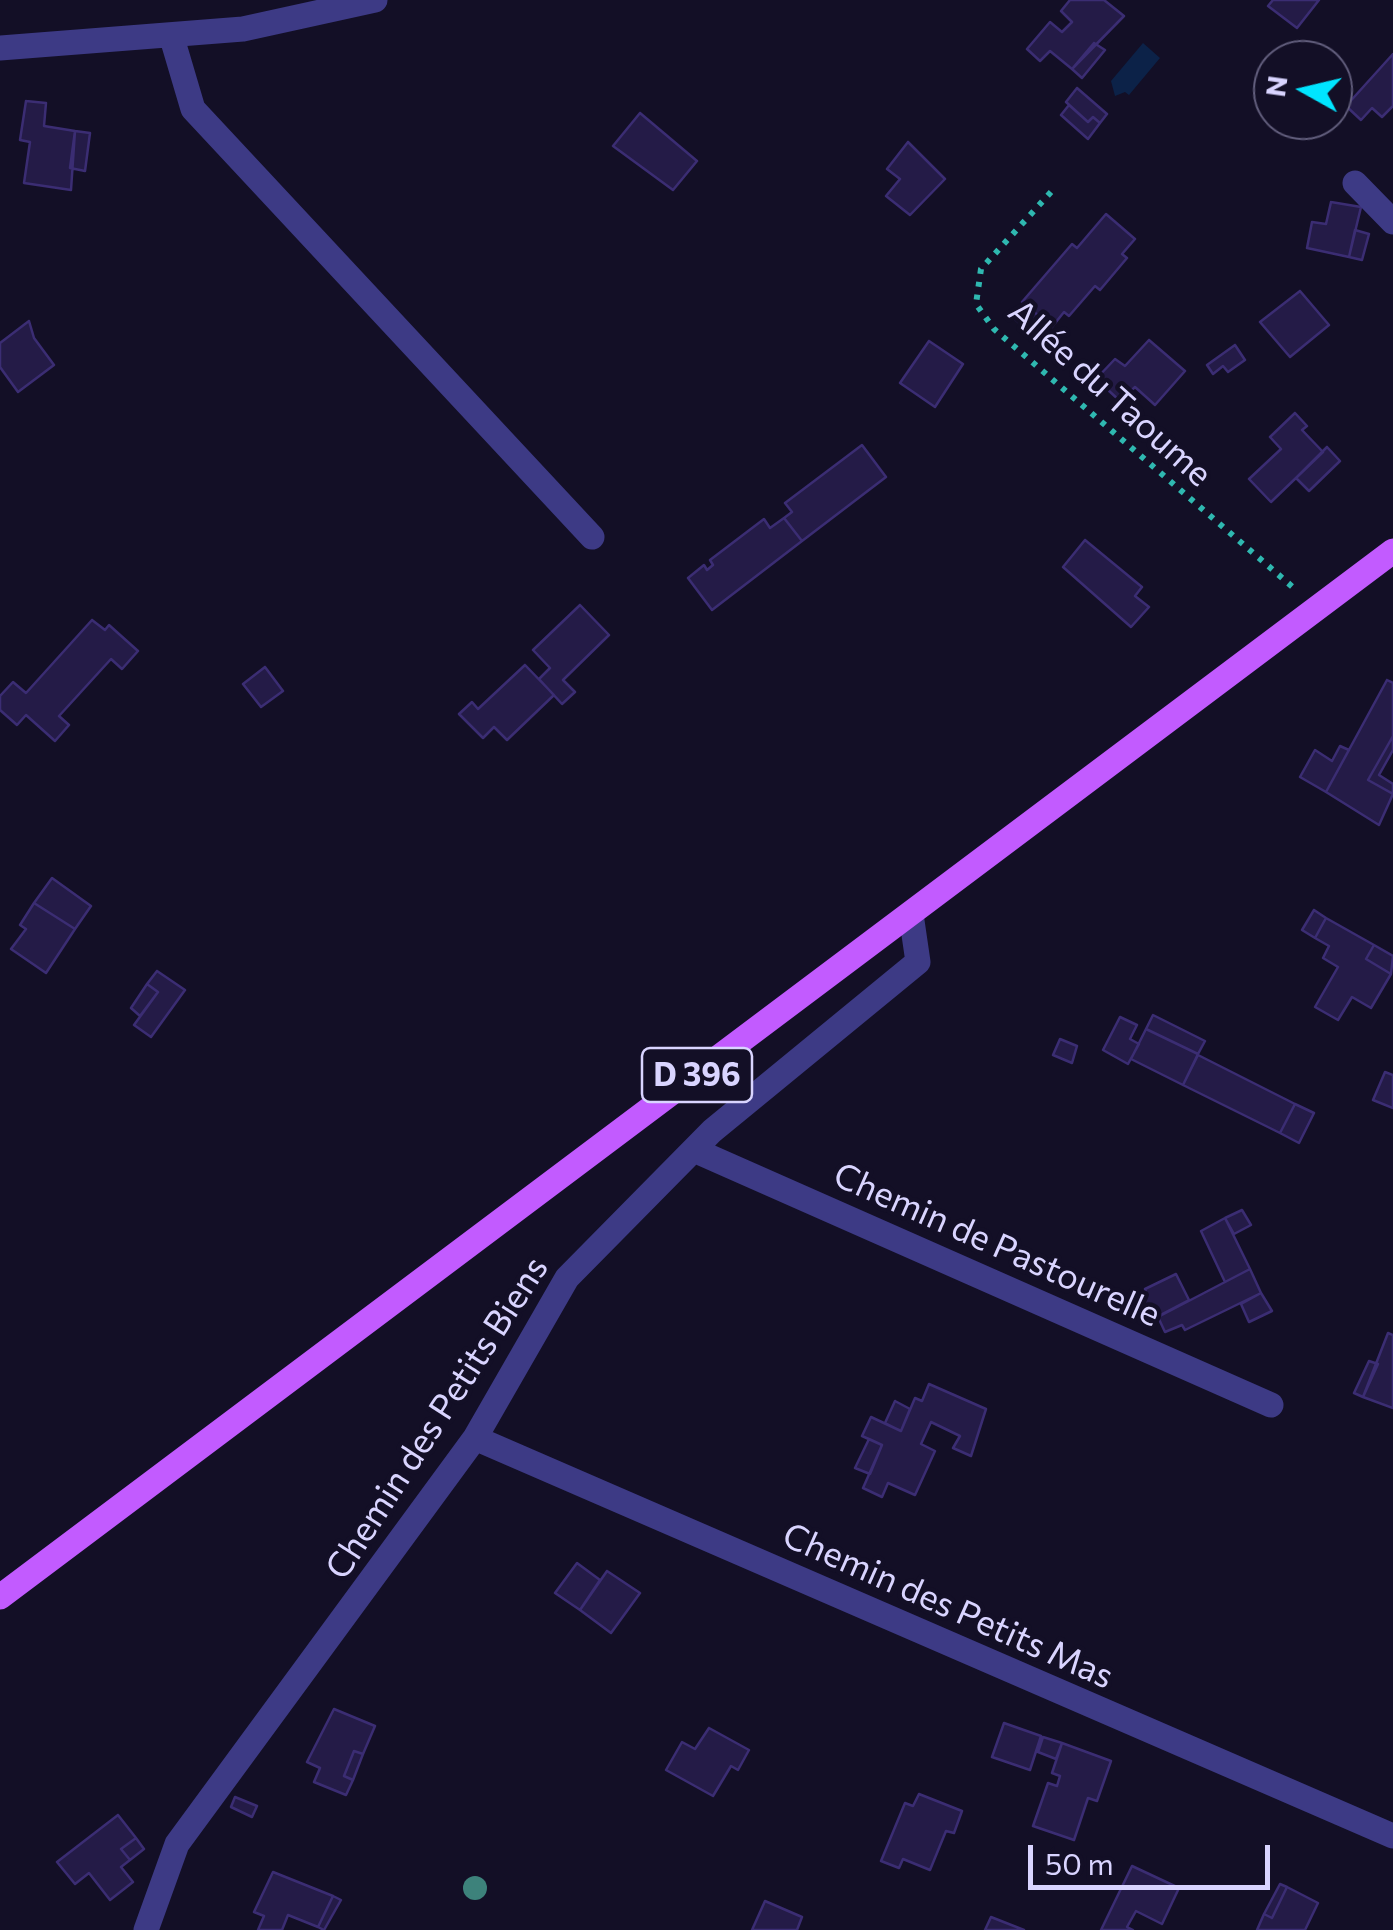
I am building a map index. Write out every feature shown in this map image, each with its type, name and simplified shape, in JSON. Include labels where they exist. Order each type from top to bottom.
[{"type":"main road","name":"D 396","points":[[0,1597],[1393,551]]},
{"type":"street","points":[[0,48],[172,38],[243,29],[375,0]]},
{"type":"street","points":[[172,38],[193,109],[592,537]]},
{"type":"street","points":[[1355,182],[1393,222]]},
{"type":"street","name":"Chemin des Petits Biens","points":[[146,1930],[177,1844],[475,1438],[568,1278],[694,1150],[918,962],[911,914]]},
{"type":"street","name":"Chemin de Pastourelle","points":[[694,1150],[1271,1405]]},
{"type":"street","name":"Chemin des Petits Mas","points":[[475,1438],[1393,1836]]},
{"type":"path","name":"Allée du Taoume","points":[[1051,192],[981,268],[976,304],[994,329],[1319,609]]},
{"type":"water","points":[[1143,43],[1160,58],[1129,95],[1125,92],[1115,96],[1111,81]]},
{"type":"building","points":[[1070,0],[1104,0],[1124,16],[1072,69],[1050,51],[1040,61],[1027,49],[1050,22],[1062,32],[1072,22],[1061,11]]},
{"type":"building","points":[[1273,0],[1319,0],[1297,28],[1268,6]]},
{"type":"building","points":[[1094,43],[1105,50],[1082,78],[1072,69]]},
{"type":"building","points":[[1393,54],[1393,106],[1382,117],[1372,108],[1361,120],[1353,113],[1353,98]]},
{"type":"building","points":[[1077,88],[1107,114],[1100,123],[1093,117],[1088,122],[1066,102]]},
{"type":"building","points":[[26,101],[46,103],[44,126],[75,131],[71,190],[24,183],[30,142],[20,140]]},
{"type":"building","points":[[1069,105],[1088,122],[1093,117],[1100,123],[1088,139],[1061,115]]},
{"type":"building","points":[[640,113],[697,161],[673,190],[613,146]]},
{"type":"building","points":[[75,131],[90,133],[85,171],[70,168]]},
{"type":"building","points":[[908,142],[945,179],[910,215],[886,196],[900,179],[887,169]]},
{"type":"building","points":[[1331,202],[1361,207],[1349,257],[1307,248],[1312,222],[1326,224]]},
{"type":"building","points":[[1106,214],[1135,239],[1122,254],[1127,258],[1100,290],[1095,286],[1069,316],[1064,312],[1052,327],[1022,302],[1072,244],[1077,248]]},
{"type":"building","points":[[1355,230],[1369,234],[1362,260],[1349,257]]},
{"type":"building","points":[[1300,291],[1329,325],[1290,357],[1260,322]]},
{"type":"building","points":[[1025,304],[1049,325],[1037,339],[1014,318]]},
{"type":"building","points":[[29,321],[34,338],[54,365],[18,392],[0,367],[0,343]]},
{"type":"building","points":[[1149,340],[1185,371],[1155,405],[1135,387],[1120,401],[1096,379],[1115,359],[1125,366]]},
{"type":"building","points":[[929,341],[963,364],[935,407],[900,383]]},
{"type":"building","points":[[1235,345],[1245,360],[1228,372],[1223,366],[1213,374],[1207,365]]},
{"type":"building","points":[[1295,413],[1307,426],[1302,430],[1323,452],[1271,502],[1249,479],[1281,449],[1270,437]]},
{"type":"building","points":[[862,445],[886,477],[802,541],[784,518],[792,512],[785,503]]},
{"type":"building","points":[[1327,447],[1340,461],[1309,491],[1296,478]]},
{"type":"building","points":[[784,518],[802,541],[712,610],[688,578],[704,565],[707,570],[713,565],[710,560],[764,519],[770,528]]},
{"type":"building","points":[[1085,540],[1142,587],[1135,596],[1149,607],[1131,627],[1063,567]]},
{"type":"building","points":[[580,605],[609,635],[563,680],[575,692],[562,704],[539,679],[550,668],[533,650]]},
{"type":"building","points":[[92,620],[105,630],[109,625],[138,651],[122,669],[111,659],[59,716],[69,725],[55,741],[26,715],[17,725],[0,710],[0,696],[13,682],[26,693]]},
{"type":"building","points":[[525,665],[554,695],[507,740],[494,727],[483,738],[459,714],[472,702],[478,709]]},
{"type":"building","points":[[265,667],[283,691],[261,707],[243,684]]},
{"type":"building","points":[[1387,680],[1393,683],[1393,736],[1368,780],[1393,794],[1379,825],[1326,792]]},
{"type":"building","points":[[1393,736],[1393,750],[1379,775],[1393,784],[1393,794],[1368,780]]},
{"type":"building","points":[[1340,746],[1349,750],[1326,792],[1300,777],[1315,750],[1332,761]]},
{"type":"building","points":[[52,878],[91,906],[75,929],[34,903]]},
{"type":"building","points":[[34,903],[75,929],[46,973],[11,949],[26,929],[20,925]]},
{"type":"building","points":[[1314,910],[1326,918],[1315,938],[1302,930]]},
{"type":"building","points":[[1326,918],[1374,945],[1366,959],[1391,974],[1371,1008],[1352,997],[1338,1020],[1315,1007],[1338,967],[1323,958],[1329,946],[1315,938]]},
{"type":"building","points":[[1374,945],[1393,956],[1391,974],[1366,959]]},
{"type":"building","points":[[157,971],[185,990],[151,1037],[134,1025],[158,992],[147,984]]},
{"type":"building","points":[[147,984],[158,992],[140,1016],[131,1008]]},
{"type":"building","points":[[1153,1015],[1205,1041],[1198,1054],[1146,1029]]},
{"type":"building","points":[[1120,1017],[1137,1025],[1130,1039],[1139,1044],[1128,1064],[1103,1050]]},
{"type":"building","points":[[1146,1029],[1198,1054],[1183,1085],[1131,1059]]},
{"type":"building","points":[[1060,1039],[1077,1046],[1072,1063],[1053,1055]]},
{"type":"building","points":[[1198,1055],[1295,1104],[1280,1133],[1183,1085]]},
{"type":"building","points":[[1385,1072],[1393,1075],[1393,1108],[1373,1100]]},
{"type":"building","points":[[1295,1104],[1314,1113],[1299,1143],[1280,1133]]},
{"type":"building","points":[[1242,1210],[1251,1225],[1234,1234],[1225,1218]]},
{"type":"building","points":[[1225,1218],[1250,1269],[1225,1282],[1201,1231]]},
{"type":"building","points":[[1250,1269],[1261,1293],[1185,1330],[1182,1325],[1165,1332],[1158,1317]]},
{"type":"building","points":[[1176,1274],[1189,1300],[1147,1322],[1138,1300],[1147,1296],[1145,1289]]},
{"type":"building","points":[[1261,1293],[1272,1311],[1249,1322],[1241,1304]]},
{"type":"building","points":[[1388,1333],[1393,1335],[1393,1408],[1363,1397]]},
{"type":"building","points":[[1369,1361],[1378,1364],[1363,1397],[1354,1393]]},
{"type":"building","points":[[929,1384],[986,1409],[971,1456],[953,1448],[960,1436],[931,1422],[921,1444],[935,1451],[915,1495],[888,1483],[882,1497],[863,1488],[882,1445],[862,1436],[871,1417],[901,1431],[915,1398],[922,1401]]},
{"type":"building","points":[[895,1401],[910,1409],[901,1431],[885,1423]]},
{"type":"building","points":[[869,1439],[882,1445],[870,1474],[855,1468]]},
{"type":"building","points":[[577,1563],[600,1580],[580,1610],[555,1593]]},
{"type":"building","points":[[607,1571],[640,1593],[611,1633],[580,1610]]},
{"type":"building","points":[[334,1709],[375,1726],[363,1754],[354,1751],[344,1776],[353,1780],[346,1795],[314,1782],[320,1768],[307,1762]]},
{"type":"building","points":[[1004,1723],[1041,1736],[1030,1770],[992,1757]]},
{"type":"building","points":[[709,1728],[749,1750],[738,1770],[731,1766],[713,1796],[666,1770],[682,1742],[695,1749]]},
{"type":"building","points":[[1043,1737],[1062,1743],[1056,1759],[1038,1752]]},
{"type":"building","points":[[1062,1743],[1111,1761],[1097,1801],[1088,1798],[1074,1840],[1033,1826],[1048,1783],[1057,1786],[1060,1776],[1052,1773]]},
{"type":"building","points":[[354,1751],[363,1754],[353,1780],[344,1776]]},
{"type":"building","points":[[919,1794],[962,1811],[954,1833],[946,1831],[930,1870],[903,1859],[899,1868],[881,1861],[905,1803],[913,1806]]},
{"type":"building","points":[[235,1797],[257,1806],[252,1817],[231,1807]]},
{"type":"building","points":[[118,1815],[136,1838],[121,1849],[130,1860],[121,1867],[133,1882],[110,1900],[89,1873],[75,1884],[57,1862]]},
{"type":"building","points":[[136,1838],[144,1849],[130,1860],[121,1849]]},
{"type":"building","points":[[1132,1866],[1179,1888],[1162,1924],[1136,1911],[1127,1927],[1133,1930],[1101,1930]]},
{"type":"building","points":[[273,1872],[333,1896],[318,1927],[288,1915],[282,1930],[258,1930],[264,1916],[254,1912]]},
{"type":"building","points":[[1280,1884],[1287,1887],[1272,1918],[1264,1914]]},
{"type":"building","points":[[1287,1887],[1318,1903],[1305,1930],[1257,1930],[1264,1914],[1272,1918]]},
{"type":"building","points":[[333,1896],[341,1900],[324,1930],[318,1927]]},
{"type":"building","points":[[765,1901],[802,1917],[797,1930],[752,1930]]},
{"type":"building","points":[[991,1917],[1024,1930],[985,1930]]}]
